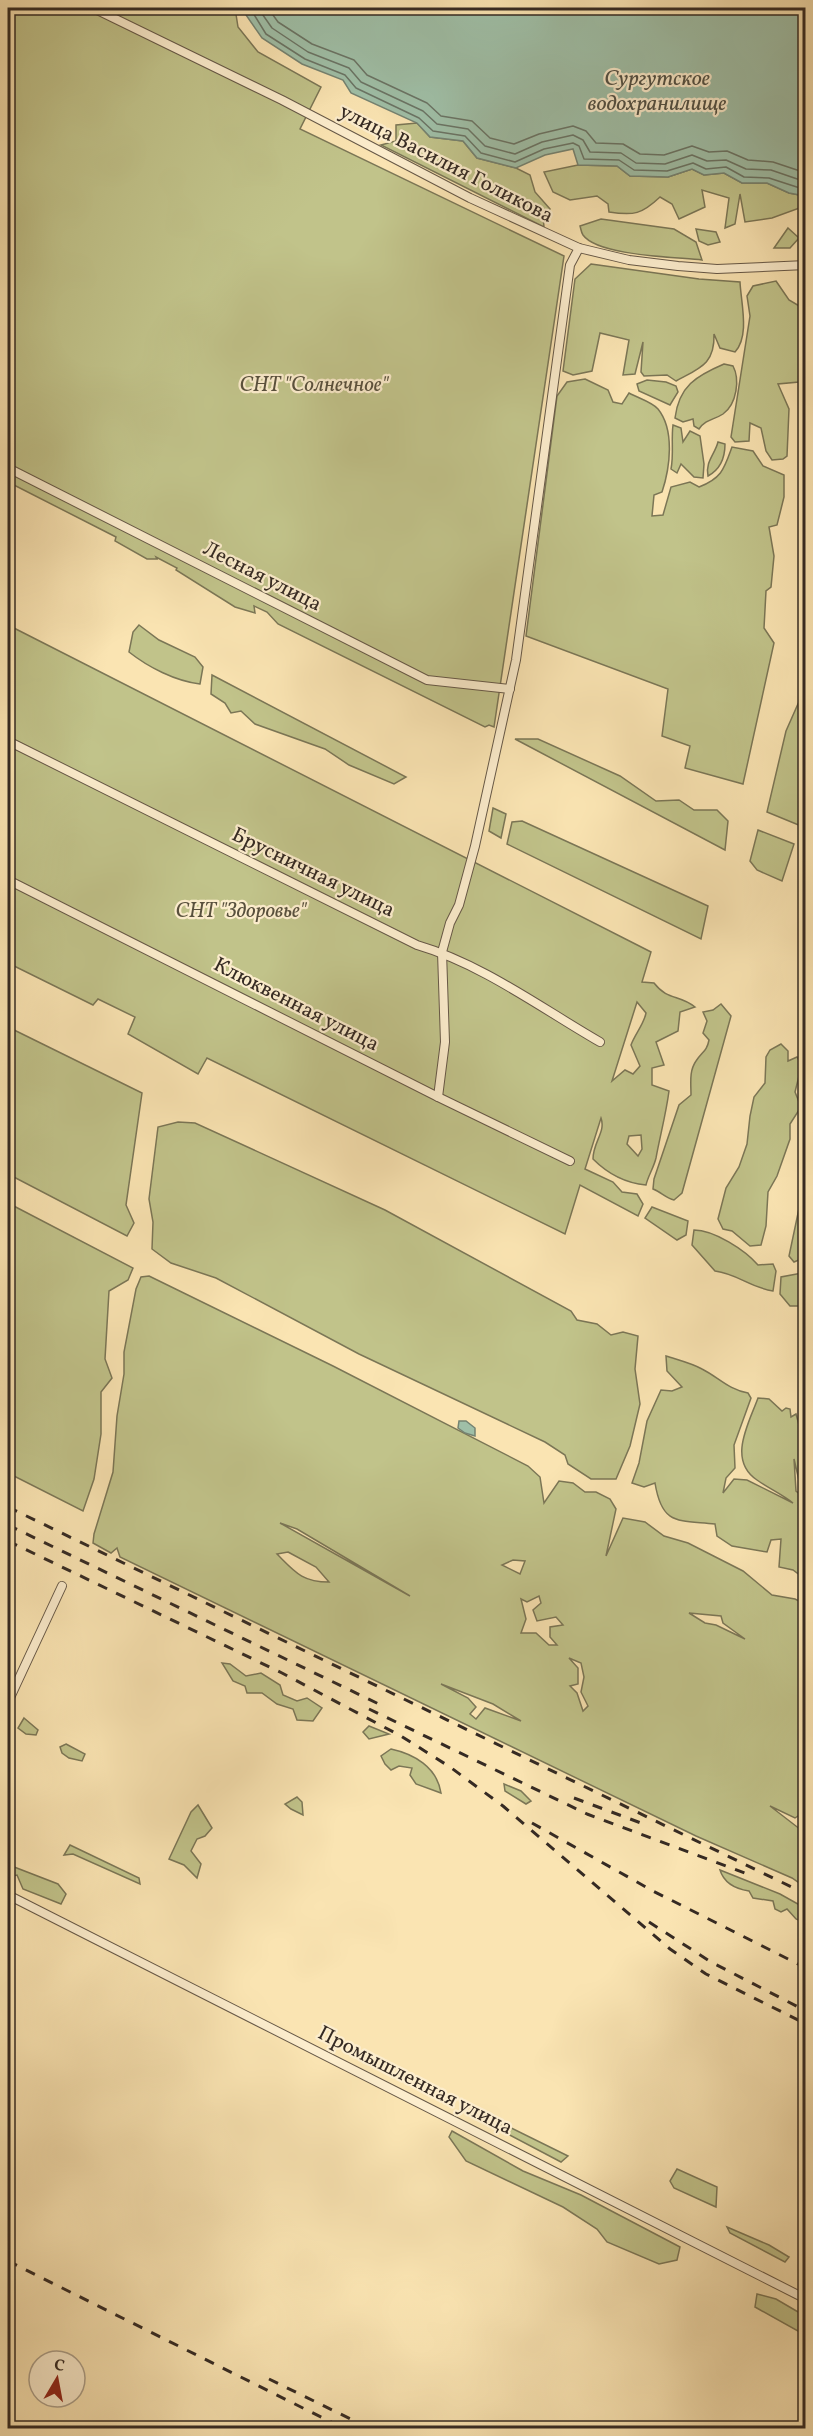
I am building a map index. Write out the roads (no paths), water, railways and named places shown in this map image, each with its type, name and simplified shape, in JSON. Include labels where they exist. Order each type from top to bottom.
[{"type":"street","name":"улица Василия Голикова","points":[[93,8],[282,100],[470,198],[579,248],[628,260],[717,269],[806,265]]},
{"type":"street","points":[[438,1097],[445,1042],[442,952],[450,923],[459,905],[476,846],[516,660],[570,266],[579,248]]},
{"type":"street","name":"Лесная улица","points":[[8,468],[427,680],[510,689]]},
{"type":"street","name":"Брусничная улица","points":[[8,741],[417,945],[442,952],[490,977],[600,1042]]},
{"type":"street","name":"Клюквенная улица","points":[[8,880],[570,1161]]},
{"type":"street","points":[[8,1702],[62,1586]]},
{"type":"street","name":"Промышленная улица","points":[[8,1895],[806,2299]]},
{"type":"water","name":"Сургутское водохранилище","points":[[244,8],[805,8],[805,196],[789,193],[767,183],[742,183],[724,173],[704,175],[692,169],[668,177],[630,176],[617,166],[578,165],[573,149],[545,155],[516,168],[477,158],[463,141],[430,137],[417,123],[351,93],[343,80],[302,64],[262,38],[246,15]]},
{"type":"water","points":[[459,1421],[466,1421],[475,1428],[475,1436],[458,1428]]},
{"type":"railway","points":[[8,1507],[806,1894]]},
{"type":"railway","points":[[8,1525],[385,1707]]},
{"type":"railway","points":[[8,1541],[282,1673],[401,1736],[450,1767],[503,1806],[670,1949],[706,1974],[806,2024]]},
{"type":"railway","points":[[369,1709],[587,1814],[745,1873]]},
{"type":"railway","points":[[574,1798],[641,1823]]},
{"type":"railway","points":[[532,1823],[653,1891],[806,1968]]},
{"type":"railway","points":[[649,1922],[711,1962],[806,2011]]},
{"type":"railway","points":[[8,2261],[343,2428]]},
{"type":"railway","points":[[269,2379],[369,2428]]},
{"type":"park label","name":"СНТ \"Солнечное\"","points":[[314,385]]},
{"type":"park label","name":"СНТ \"Здоровье\"","points":[[241,911]]}]
